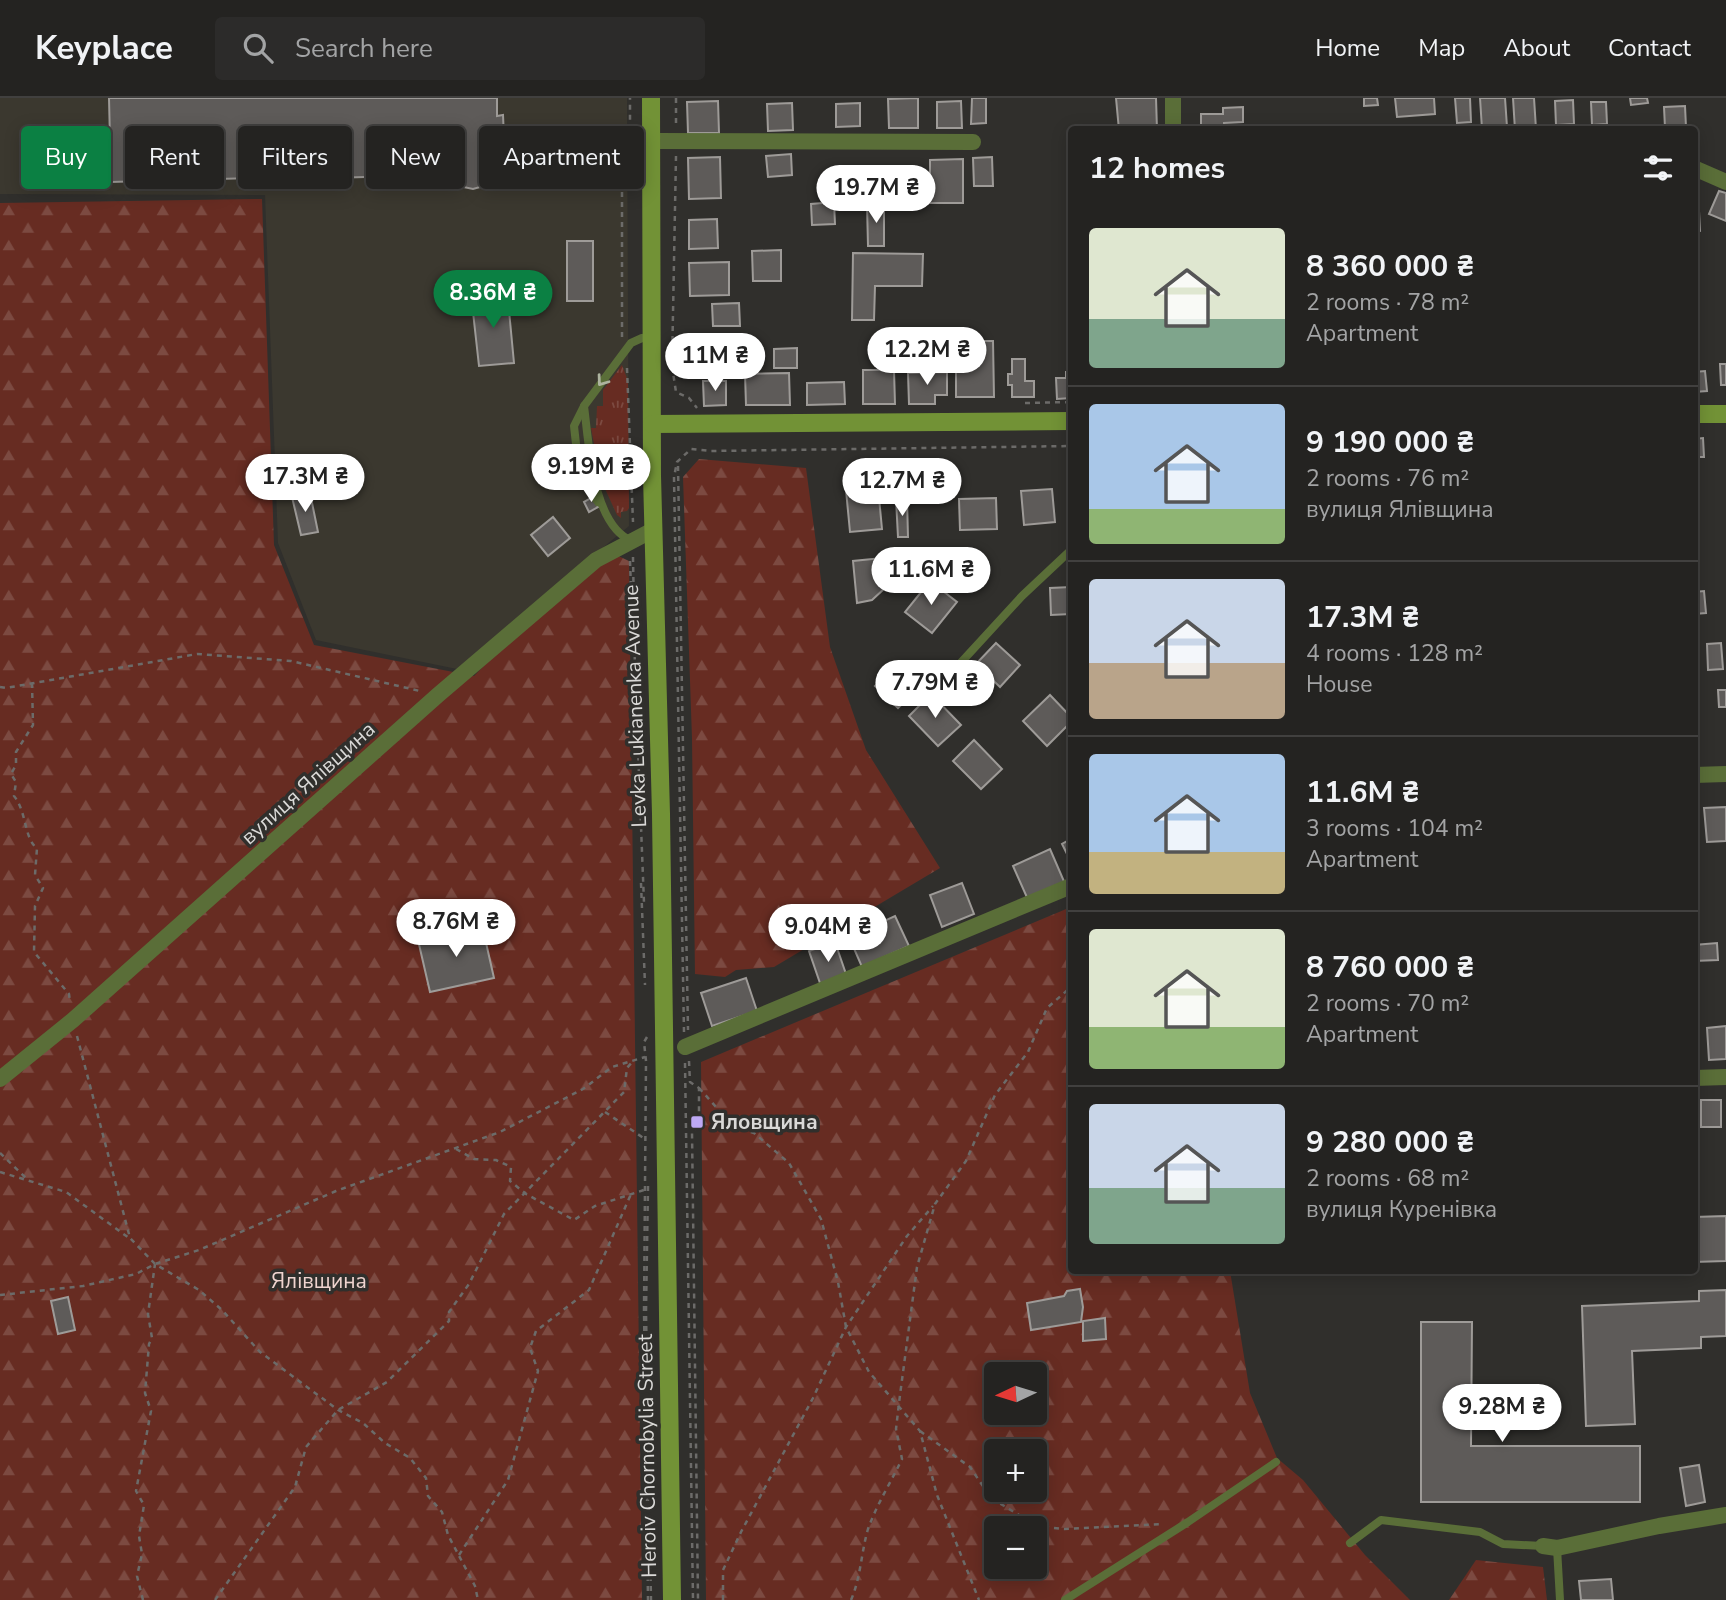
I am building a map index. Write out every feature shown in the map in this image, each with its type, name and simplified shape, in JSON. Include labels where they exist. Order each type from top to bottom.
[{"type":"main road","name":"Levka Lukianenka Avenue","points":[[652,98],[653,538],[661,814],[668,1312]]},
{"type":"main road","points":[[1698,414],[1726,414]]},
{"type":"main road","points":[[652,424],[1068,422]]},
{"type":"main road","name":"Heroiv Chornobylia Street","points":[[668,1312],[672,1600]]},
{"type":"street","points":[[1172,98],[1173,126]]},
{"type":"street","points":[[652,141],[973,142]]},
{"type":"street","points":[[1698,169],[1726,182]]},
{"type":"street","name":"вулиця Ялівщина","points":[[0,1079],[73,1020],[438,695],[596,560],[631,541],[653,538]]},
{"type":"street","points":[[1698,775],[1726,774]]},
{"type":"street","points":[[685,1046],[1068,887]]},
{"type":"street","points":[[1698,1078],[1726,1077]]},
{"type":"street","points":[[1550,1547],[1726,1515]]},
{"type":"lane","points":[[577,453],[574,426],[584,406],[631,343],[651,337]]},
{"type":"lane","points":[[584,406],[595,480],[604,510]]},
{"type":"lane","points":[[581,479],[622,537],[631,541]]},
{"type":"lane","points":[[955,669],[1022,596],[1068,553]]},
{"type":"lane","points":[[1066,1600],[1276,1462]]},
{"type":"lane","points":[[1350,1543],[1381,1520],[1480,1532],[1503,1544],[1550,1547],[1560,1600]]},
{"type":"path","points":[[630,98],[630,171],[623,179],[622,186],[621,332],[632,465],[631,541],[635,672],[648,983]]},
{"type":"path","points":[[676,98],[672,366],[676,392],[689,398],[696,408],[707,410]]},
{"type":"path","points":[[1018,404],[1068,402]]},
{"type":"path","points":[[674,477],[677,462],[691,449],[710,451],[1068,446]]},
{"type":"path","points":[[631,541],[646,996]]},
{"type":"path","points":[[0,687],[197,653],[291,661],[438,695]]},
{"type":"path","points":[[32,683],[33,725],[16,752],[16,765],[11,774],[16,782],[14,796],[21,806],[31,844],[37,848],[35,875],[43,888],[35,906],[34,952],[69,994],[73,1020],[130,1238]]},
{"type":"path","points":[[723,1600],[723,1570],[813,1398],[846,1327],[907,1236],[935,1204],[966,1161],[995,1095],[1028,1052],[1047,1008],[1068,990]]},
{"type":"path","points":[[647,1030],[649,1600]]},
{"type":"path","points":[[0,1294],[104,1282],[136,1274],[155,1264],[199,1251],[336,1191],[500,1132],[583,1089],[612,1067],[646,1056]]},
{"type":"path","points":[[215,1600],[295,1487],[306,1447],[338,1410],[387,1382],[449,1321],[449,1312],[469,1284],[503,1214],[526,1194],[624,1092],[627,1068],[634,1060]]},
{"type":"path","points":[[699,1088],[734,1127],[754,1133],[789,1163],[821,1219],[838,1282],[846,1327],[869,1372],[920,1431],[970,1466],[991,1498],[1037,1526],[1064,1529],[1188,1522]]},
{"type":"path","points":[[605,1112],[647,1140]]},
{"type":"path","points":[[456,1149],[474,1159],[496,1160],[511,1167],[510,1181],[526,1194],[575,1220],[595,1206],[647,1189]]},
{"type":"path","points":[[0,1153],[29,1181]]},
{"type":"path","points":[[0,1172],[65,1192],[130,1238],[155,1264],[199,1290],[222,1310],[260,1352],[338,1410],[363,1423],[385,1443],[410,1458],[426,1479],[428,1496],[442,1512],[448,1535],[475,1586],[478,1600]]},
{"type":"path","points":[[459,1555],[508,1480],[538,1371],[530,1348],[536,1331],[589,1290],[631,1194]]},
{"type":"path","points":[[851,1600],[857,1586],[868,1531],[885,1489],[902,1459],[896,1430],[916,1267],[935,1204]]},
{"type":"path","points":[[143,1600],[137,1576],[142,1554],[139,1536],[144,1505],[136,1491],[151,1411],[145,1393],[149,1344],[152,1338],[148,1314],[155,1264]]},
{"type":"path","points":[[920,1431],[937,1495],[979,1600]]},
{"type":"shaded area","points":[[0,98],[627,98],[627,126],[479,126],[479,189],[627,189],[629,526],[457,669],[316,640],[278,543],[265,195],[0,194]]},
{"type":"green space","name":"Ялівщина","points":[[262,199],[274,545],[314,645],[474,676],[510,639],[612,553],[629,561],[642,1600],[0,1600],[0,203]]},
{"type":"green space","points":[[622,365],[628,381],[629,508],[621,512],[621,518],[617,515],[601,480],[591,428],[596,428],[597,406],[603,406],[603,390]]},
{"type":"green space","points":[[699,459],[806,468],[830,647],[866,750],[940,868],[774,967],[736,970],[725,977],[695,974],[692,738],[683,477]]},
{"type":"green space","points":[[1068,908],[1068,1274],[1230,1274],[1250,1393],[1277,1458],[1303,1480],[1365,1555],[1410,1600],[706,1600],[701,1062]]},
{"type":"green space","points":[[1476,1560],[1543,1567],[1547,1600],[1449,1600]]},
{"type":"building","points":[[109,98],[497,98],[497,116],[503,115],[503,126],[479,126],[479,187],[473,189],[465,187],[465,126],[366,126],[366,177],[352,177],[352,126],[238,126],[238,178],[224,179],[224,126],[125,126],[125,182],[111,182]]},
{"type":"building","points":[[918,98],[918,128],[889,128],[888,99]]},
{"type":"building","points":[[972,98],[986,98],[986,123],[971,124]]},
{"type":"building","points":[[1116,98],[1156,98],[1157,126],[1119,126]]},
{"type":"building","points":[[1364,98],[1377,98],[1378,105],[1364,106]]},
{"type":"building","points":[[1395,98],[1434,98],[1435,114],[1397,117]]},
{"type":"building","points":[[1455,98],[1470,98],[1471,122],[1457,123]]},
{"type":"building","points":[[1480,98],[1505,98],[1507,126],[1482,126]]},
{"type":"building","points":[[1513,98],[1534,98],[1536,126],[1515,126]]},
{"type":"building","points":[[1630,98],[1647,98],[1648,103],[1631,105]]},
{"type":"building","points":[[1573,100],[1574,124],[1556,125],[1555,101]]},
{"type":"building","points":[[718,101],[719,133],[688,133],[687,102]]},
{"type":"building","points":[[961,101],[962,128],[937,128],[937,102]]},
{"type":"building","points":[[1591,102],[1606,102],[1607,124],[1592,125]]},
{"type":"building","points":[[792,103],[793,130],[768,131],[767,104]]},
{"type":"building","points":[[860,103],[860,126],[836,127],[836,104]]},
{"type":"building","points":[[1685,106],[1686,126],[1665,126],[1664,107]]},
{"type":"building","points":[[1243,107],[1243,122],[1224,123],[1224,126],[1201,126],[1201,114],[1223,114],[1223,108]]},
{"type":"building","points":[[791,154],[792,175],[768,177],[766,156]]},
{"type":"building","points":[[720,157],[721,198],[689,199],[688,158]]},
{"type":"building","points":[[992,157],[993,186],[974,186],[973,158]]},
{"type":"building","points":[[963,159],[963,203],[930,203],[930,160]]},
{"type":"building","points":[[880,166],[880,198],[853,199],[852,167]]},
{"type":"building","points":[[896,166],[914,166],[914,199],[897,199]]},
{"type":"building","points":[[1719,191],[1726,193],[1726,221],[1709,214]]},
{"type":"building","points":[[834,202],[835,224],[812,225],[811,204]]},
{"type":"building","points":[[867,204],[884,204],[884,246],[868,246]]},
{"type":"building","points":[[717,219],[718,248],[689,249],[689,220]]},
{"type":"building","points":[[567,241],[593,241],[593,301],[567,301]]},
{"type":"building","points":[[781,250],[781,281],[753,281],[752,251]]},
{"type":"building","points":[[853,253],[923,254],[922,286],[875,286],[874,320],[852,320]]},
{"type":"building","points":[[729,262],[729,295],[690,296],[689,263]]},
{"type":"building","points":[[500,286],[501,300],[508,300],[514,363],[479,366],[472,303],[490,301],[488,287]]},
{"type":"building","points":[[739,303],[740,326],[713,326],[712,304]]},
{"type":"building","points":[[977,341],[993,341],[994,397],[956,397],[956,358],[977,358]]},
{"type":"building","points":[[797,348],[797,368],[774,368],[774,349]]},
{"type":"building","points":[[1012,359],[1025,359],[1025,381],[1034,381],[1034,397],[1012,397],[1008,374],[1012,374]]},
{"type":"building","points":[[1720,364],[1726,364],[1726,385],[1721,385]]},
{"type":"building","points":[[863,370],[894,370],[895,404],[863,404]]},
{"type":"building","points":[[1705,371],[1707,391],[1698,392],[1698,372]]},
{"type":"building","points":[[947,372],[947,395],[935,395],[935,404],[909,404],[908,373]]},
{"type":"building","points":[[1068,372],[1068,398],[1057,399],[1056,378],[1066,378]]},
{"type":"building","points":[[789,373],[790,405],[746,405],[745,374]]},
{"type":"building","points":[[703,381],[726,381],[726,405],[704,406]]},
{"type":"building","points":[[844,382],[845,404],[807,405],[807,383]]},
{"type":"building","points":[[1703,438],[1704,457],[1698,457],[1698,439]]},
{"type":"building","points":[[586,452],[589,478],[575,480],[572,454]]},
{"type":"building","points":[[573,461],[575,479],[563,480],[561,463]]},
{"type":"building","points":[[878,487],[882,529],[850,532],[846,490]]},
{"type":"building","points":[[1052,489],[1055,522],[1024,525],[1021,491]]},
{"type":"building","points":[[310,493],[318,532],[301,535],[292,497]]},
{"type":"building","points":[[593,497],[598,507],[589,512],[584,502]]},
{"type":"building","points":[[996,498],[997,529],[960,530],[959,499]]},
{"type":"building","points":[[896,499],[907,499],[908,537],[898,537]]},
{"type":"building","points":[[553,517],[570,538],[548,556],[531,535]]},
{"type":"building","points":[[882,558],[886,587],[872,600],[857,603],[853,561]]},
{"type":"building","points":[[930,581],[957,602],[932,633],[905,612]]},
{"type":"building","points":[[1068,587],[1068,614],[1051,615],[1050,588]]},
{"type":"building","points":[[1704,591],[1706,613],[1698,614],[1698,592]]},
{"type":"building","points":[[996,643],[1020,665],[1000,687],[976,664]]},
{"type":"building","points":[[1721,643],[1723,669],[1708,670],[1707,644]]},
{"type":"building","points":[[899,663],[921,685],[898,708],[875,686]]},
{"type":"building","points":[[1718,690],[1726,690],[1726,707],[1719,707]]},
{"type":"building","points":[[931,694],[961,725],[938,746],[909,716]]},
{"type":"building","points":[[1050,695],[1068,714],[1068,725],[1047,746],[1023,721]]},
{"type":"building","points":[[974,740],[1002,769],[981,789],[953,761]]},
{"type":"building","points":[[1726,807],[1726,841],[1707,842],[1704,808]]},
{"type":"building","points":[[1068,841],[1068,856],[1062,844]]},
{"type":"building","points":[[1050,849],[1066,886],[1029,902],[1013,866]]},
{"type":"building","points":[[962,883],[974,914],[942,927],[930,895]]},
{"type":"building","points":[[895,916],[909,946],[862,967],[849,937]]},
{"type":"building","points":[[482,925],[494,978],[430,992],[418,940]]},
{"type":"building","points":[[835,942],[847,977],[821,986],[809,951]]},
{"type":"building","points":[[1717,943],[1718,960],[1698,961],[1698,945]]},
{"type":"building","points":[[746,978],[757,1011],[712,1026],[701,993]]},
{"type":"building","points":[[1726,1026],[1726,1059],[1709,1060],[1707,1028]]},
{"type":"building","points":[[1701,1100],[1721,1100],[1721,1127],[1701,1127]]},
{"type":"building","points":[[1726,1216],[1726,1261],[1698,1262],[1698,1217]]},
{"type":"building","points":[[1080,1289],[1083,1307],[1081,1322],[1031,1330],[1027,1303],[1064,1296],[1067,1291]]},
{"type":"building","points":[[1726,1290],[1726,1336],[1701,1337],[1701,1348],[1632,1351],[1635,1424],[1586,1426],[1582,1306],[1699,1301],[1699,1291]]},
{"type":"building","points":[[68,1297],[75,1330],[58,1334],[51,1301]]},
{"type":"building","points":[[1105,1318],[1106,1339],[1083,1341],[1083,1321]]},
{"type":"building","points":[[1421,1322],[1472,1322],[1471,1446],[1640,1446],[1640,1502],[1421,1502]]},
{"type":"building","points":[[1699,1465],[1705,1502],[1686,1506],[1680,1468]]},
{"type":"building","points":[[1611,1579],[1613,1600],[1581,1600],[1579,1581]]},
{"type":"place","name":"Яловщина","points":[[697,1122]]}]
